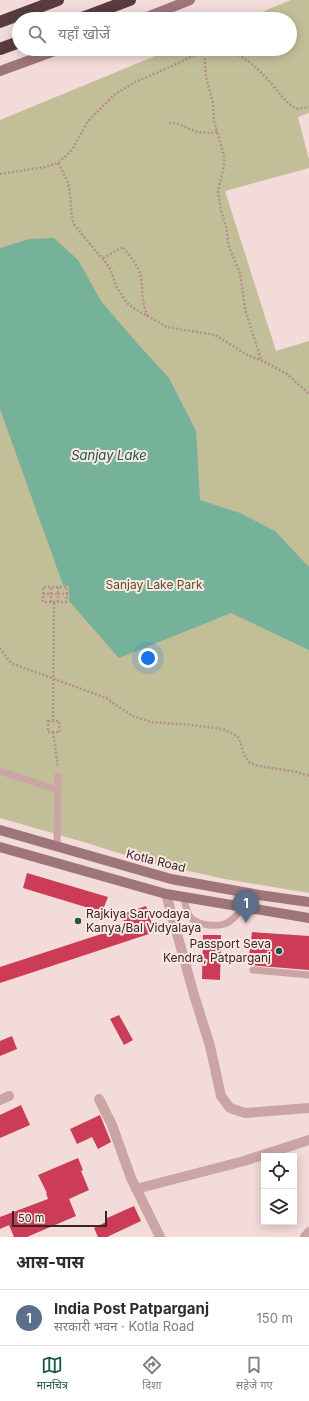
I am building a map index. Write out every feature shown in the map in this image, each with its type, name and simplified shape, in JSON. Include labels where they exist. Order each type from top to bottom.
[{"type":"highway","points":[[26,12],[58,0]]},
{"type":"highway","points":[[98,12],[130,0]]},
{"type":"highway","points":[[0,22],[12,17]]},
{"type":"main road","points":[[160,12],[190,0]]},
{"type":"main road","points":[[0,71],[41,56]]},
{"type":"main road","name":"Kotla Road","points":[[0,830],[171,879],[259,895],[309,902]]},
{"type":"main road","points":[[0,847],[166,894],[309,918]]},
{"type":"street","points":[[166,894],[210,1046],[221,1096],[230,1108],[245,1113],[309,1108]]},
{"type":"street","points":[[99,1099],[112,1125],[136,1189],[160,1237]]},
{"type":"street","points":[[136,1189],[244,1160],[309,1140]]},
{"type":"street","points":[[305,1237],[309,1232]]},
{"type":"lane","points":[[0,771],[58,790]]},
{"type":"lane","points":[[57,847],[58,776]]},
{"type":"lane","points":[[184,898],[190,917],[196,923],[206,925],[220,926],[231,921],[243,907]]},
{"type":"lane","points":[[253,970],[309,975]]},
{"type":"path","points":[[0,174],[58,164],[72,150],[88,121],[114,95],[135,82],[191,56]]},
{"type":"path","points":[[205,56],[206,76],[213,103],[214,121],[224,156],[224,166],[218,191],[221,211],[226,226],[228,247],[240,272],[245,309],[261,360]]},
{"type":"path","points":[[241,56],[260,70],[286,103],[298,109],[309,107]]},
{"type":"path","points":[[170,123],[175,123],[206,133],[218,132]]},
{"type":"path","points":[[58,164],[68,184],[72,219],[79,231],[111,270],[116,286],[127,303],[164,325],[172,328],[215,335],[249,356],[261,360],[287,374],[309,394]]},
{"type":"path","points":[[102,258],[123,247],[139,272],[141,279],[142,300],[148,316]]},
{"type":"path","points":[[43,587],[58,587],[67,587],[66,602],[43,602],[43,587]]},
{"type":"path","points":[[51,587],[53,602],[53,721]]},
{"type":"path","points":[[58,587],[58,602]]},
{"type":"path","points":[[43,594],[67,594]]},
{"type":"path","points":[[0,648],[11,663],[106,698],[132,716],[152,722],[222,729],[239,738],[244,755],[250,762],[259,766],[297,772],[309,776]]},
{"type":"path","points":[[48,721],[59,721],[60,732],[53,732],[48,732],[48,721]]},
{"type":"path","points":[[53,732],[58,776]]},
{"type":"green space","name":"Sanjay Lake Park","points":[[291,0],[309,0],[309,113],[298,117],[309,160],[309,168],[225,191],[276,351],[309,341],[309,893],[225,879],[147,862],[0,818],[0,120],[155,56],[297,56],[297,12],[262,12]]},
{"type":"water","name":"Sanjay Lake","points":[[54,238],[78,260],[101,301],[169,378],[196,431],[200,500],[240,513],[275,531],[309,567],[309,650],[231,613],[119,658],[69,601],[69,586],[63,585],[0,409],[0,248],[29,239]]},
{"type":"building","points":[[27,873],[108,897],[102,912],[23,888]]},
{"type":"building","points":[[146,906],[155,932],[0,983],[0,967],[132,924],[124,922],[122,914]]},
{"type":"building","name":"Passport Seva Kendra, Patparganj","points":[[252,932],[309,936],[309,970],[248,965]]},
{"type":"building","points":[[203,935],[221,935],[220,980],[202,979]]},
{"type":"building","points":[[119,1015],[133,1040],[124,1045],[110,1019]]},
{"type":"building","points":[[12,1036],[17,1049],[0,1056],[0,1041]]},
{"type":"building","points":[[21,1105],[30,1125],[0,1138],[0,1115]]},
{"type":"building","points":[[100,1115],[111,1142],[98,1149],[92,1137],[77,1144],[70,1129]]},
{"type":"building","points":[[78,1158],[83,1170],[81,1171],[89,1190],[69,1199],[76,1216],[27,1237],[14,1237],[9,1225],[0,1229],[0,1217],[48,1199],[47,1193],[38,1175]]},
{"type":"building","points":[[134,1206],[141,1221],[107,1237],[98,1237],[94,1228],[106,1222],[105,1219]]},
{"type":"place","name":"Rajkiya Sarvodaya Kanya/Bal Vidyalaya","points":[[78,921]]},
{"type":"place","name":"India Post Patparganj","points":[[246,923]]},
{"type":"place","name":"Passport Seva Kendra, Patparganj","points":[[279,951]]}]
